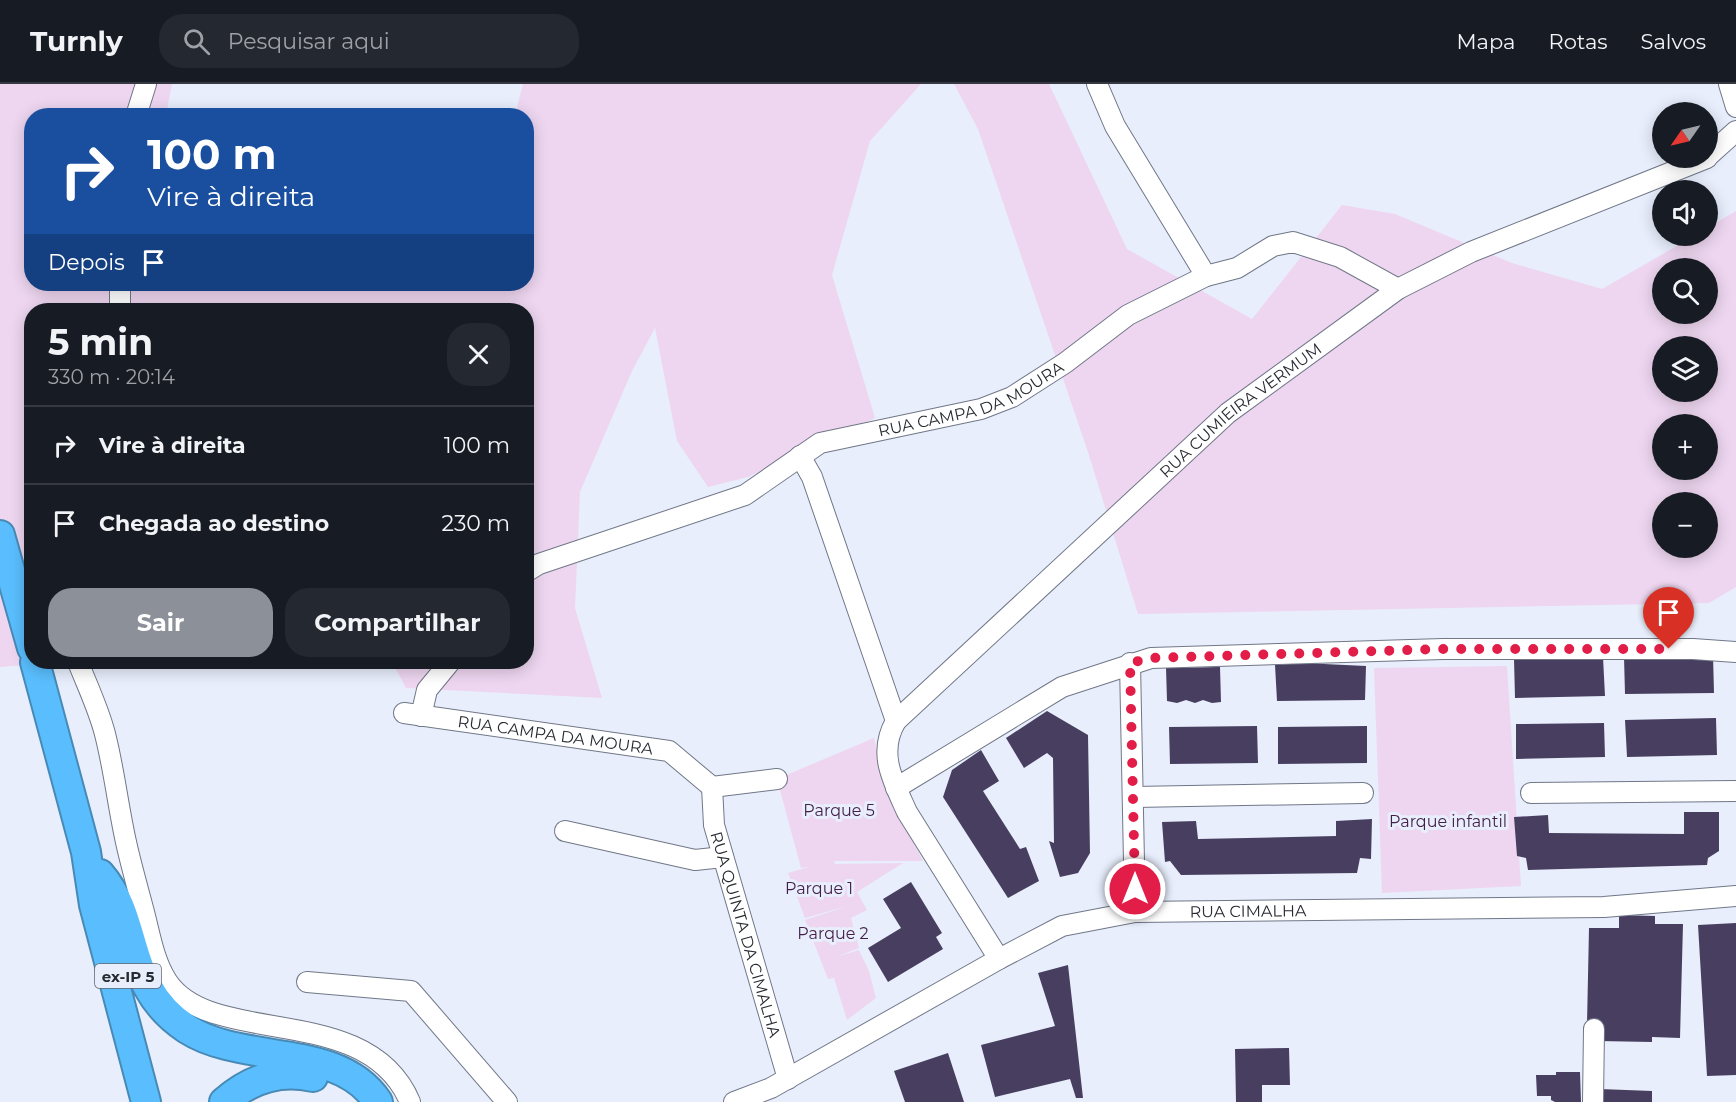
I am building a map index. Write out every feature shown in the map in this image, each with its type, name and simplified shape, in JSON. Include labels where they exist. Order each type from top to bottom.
[{"type":"highway","points":[[0,535],[24,620]]},
{"type":"highway","name":"ex-IP 5","points":[[37,669],[164,1102]]},
{"type":"highway","points":[[93,863],[114,890],[138,969],[149,990],[172,1019],[204,1039],[225,1047],[317,1063],[341,1070],[363,1084],[378,1102]]},
{"type":"highway","name":"ex-IP 5","points":[[93,863],[94,905],[146,1102]]},
{"type":"highway","points":[[224,1102],[236,1092],[265,1077],[303,1075],[326,1080],[341,1087],[359,1102]]},
{"type":"street","points":[[138,108],[146,84]]},
{"type":"street","points":[[1097,84],[1115,126],[1206,276]]},
{"type":"street","points":[[1729,84],[1736,107]]},
{"type":"street","name":"RUA CUMIEIRA VERMUM","points":[[1718,147],[1736,131]]},
{"type":"street","name":"RUA CUMIEIRA VERMUM","points":[[999,959],[907,812],[896,788],[885,750],[889,733],[896,721],[1228,413],[1398,289],[1471,252],[1680,168]]},
{"type":"street","name":"RUA CAMPA DA MOURA","points":[[534,567],[745,495],[820,443],[981,409],[1012,397],[1065,363],[1128,315],[1206,276],[1237,268],[1273,246],[1293,242],[1340,257],[1398,289]]},
{"type":"street","points":[[800,456],[812,477],[896,721]]},
{"type":"street","points":[[896,788],[1062,687],[1151,658],[1443,649],[1693,649],[1736,652]]},
{"type":"street","points":[[1130,663],[1135,912]]},
{"type":"street","points":[[81,669],[105,733],[126,844],[155,955],[167,982],[186,1001],[209,1012],[313,1032],[362,1051],[386,1068],[410,1102]]},
{"type":"street","name":"RUA CAMPA DA MOURA","points":[[444,669],[412,714],[669,751],[712,787]]},
{"type":"street","points":[[712,787],[777,779]]},
{"type":"street","name":"RUA QUINTA DA CIMALHA","points":[[712,787],[714,825],[778,1090]]},
{"type":"street","points":[[1531,793],[1736,790]]},
{"type":"street","points":[[1134,797],[1363,794]]},
{"type":"street","points":[[565,831],[694,860],[723,857]]},
{"type":"street","name":"RUA CIMALHA","points":[[734,1102],[778,1090],[999,959],[1062,926],[1135,912],[1604,907],[1736,896]]},
{"type":"street","points":[[307,982],[411,991],[507,1102]]},
{"type":"street","points":[[1593,1102],[1594,1029]]},
{"type":"green space","points":[[0,84],[172,84],[167,108],[24,108],[24,291],[534,291],[534,108],[517,108],[523,84],[921,84],[870,141],[832,275],[875,418],[748,477],[708,487],[677,441],[655,328],[632,371],[580,492],[575,608],[602,698],[406,688],[396,669],[534,669],[534,303],[24,303],[24,665],[0,667]]},
{"type":"green space","points":[[954,84],[1049,84],[1127,249],[1252,319],[1342,205],[1395,214],[1512,263],[1602,289],[1652,260],[1652,324],[1718,324],[1718,258],[1656,258],[1677,246],[1718,246],[1718,222],[1736,211],[1736,587],[1709,603],[1138,614],[1088,452],[978,129]]},
{"type":"green space","name":"Parque infantil","points":[[1507,666],[1521,886],[1382,893],[1374,668]]},
{"type":"green space","name":"Parque 5","points":[[874,738],[886,789],[923,861],[834,861],[835,864],[903,863],[857,892],[867,910],[851,918],[859,948],[836,957],[859,950],[869,971],[876,998],[847,1020],[834,978],[828,979],[805,920],[848,906],[805,918],[788,873],[809,867],[801,868],[777,779]]},
{"type":"building","points":[[1713,655],[1714,693],[1625,694],[1624,657]]},
{"type":"building","points":[[1603,657],[1605,696],[1515,698],[1514,659]]},
{"type":"building","points":[[1303,663],[1366,666],[1365,700],[1277,701],[1275,665]]},
{"type":"building","points":[[1220,667],[1221,702],[1212,703],[1203,700],[1195,703],[1186,700],[1177,703],[1167,701],[1166,668]]},
{"type":"building","points":[[1047,711],[1088,735],[1090,853],[1078,873],[1060,877],[1049,841],[1054,843],[1053,758],[1047,753],[1024,768],[1006,738]]},
{"type":"building","points":[[1716,718],[1717,755],[1627,757],[1625,720]]},
{"type":"building","points":[[1604,723],[1605,757],[1516,759],[1516,724]]},
{"type":"building","points":[[1257,726],[1258,763],[1170,764],[1169,727]]},
{"type":"building","points":[[1367,726],[1367,763],[1278,764],[1278,727]]},
{"type":"building","points":[[981,750],[999,781],[983,791],[1020,849],[1026,847],[1039,881],[1008,898],[943,797],[952,770]]},
{"type":"building","points":[[1684,812],[1719,812],[1719,851],[1708,858],[1707,865],[1528,870],[1526,858],[1517,856],[1514,817],[1548,815],[1549,833],[1684,834]]},
{"type":"building","points":[[1372,819],[1371,859],[1360,858],[1357,873],[1181,875],[1170,861],[1165,862],[1162,822],[1196,821],[1198,839],[1336,836],[1336,821]]},
{"type":"building","points":[[911,882],[942,933],[936,937],[943,949],[888,982],[868,948],[901,928],[883,899]]},
{"type":"building","points":[[1619,915],[1655,916],[1655,924],[1683,924],[1680,1038],[1652,1037],[1652,1042],[1598,1041],[1587,1024],[1589,928],[1619,928]]},
{"type":"building","points":[[1736,923],[1736,1075],[1707,1076],[1698,925]]},
{"type":"building","points":[[1068,965],[1083,1098],[1076,1098],[1070,1079],[995,1097],[981,1045],[1055,1026],[1038,973]]},
{"type":"building","points":[[1289,1048],[1290,1085],[1262,1085],[1262,1102],[1236,1102],[1235,1049]]},
{"type":"building","points":[[948,1053],[964,1102],[905,1102],[894,1071]]},
{"type":"building","points":[[1556,1072],[1580,1072],[1581,1102],[1555,1102],[1551,1100],[1551,1096],[1537,1096],[1536,1075],[1556,1075]]},
{"type":"building","points":[[1600,1089],[1652,1091],[1652,1102],[1599,1102]]},
{"type":"route","points":[[1135,889],[1130,663],[1151,658],[1443,649],[1669,649]]},
{"type":"park label","name":"Parque 1","points":[[819,888]]},
{"type":"park label","name":"Parque 2","points":[[833,933]]}]
